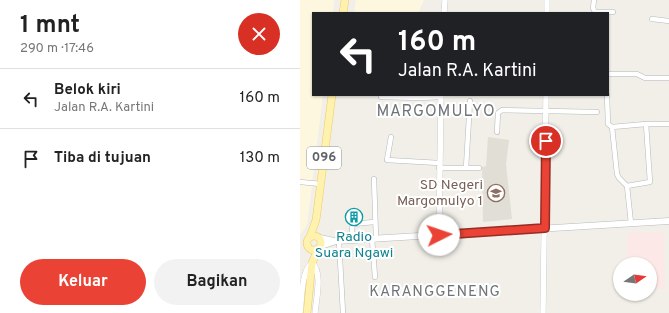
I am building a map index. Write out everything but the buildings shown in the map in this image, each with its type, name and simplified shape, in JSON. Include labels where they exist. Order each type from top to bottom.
[{"type":"main road","points":[[343,12],[345,0]]},
{"type":"main road","name":"096","points":[[309,243],[316,220],[332,96]]},
{"type":"main road","name":"096","points":[[316,220],[319,243]]},
{"type":"main road","points":[[309,243],[314,250],[319,243],[337,241],[669,221]]},
{"type":"main road","points":[[308,313],[313,292],[312,263],[309,243],[314,236],[319,243]]},
{"type":"main road","points":[[300,244],[309,243]]},
{"type":"main road","points":[[312,263],[319,243]]},
{"type":"street","points":[[444,12],[445,0]]},
{"type":"street","points":[[547,0],[547,12]]},
{"type":"street","points":[[594,0],[593,8],[595,12],[613,12]]},
{"type":"street","points":[[652,19],[669,21]]},
{"type":"street","points":[[609,74],[637,74],[645,78],[669,78]]},
{"type":"street","points":[[381,97],[420,98],[441,96],[439,235]]},
{"type":"street","points":[[543,313],[546,96]]},
{"type":"street","points":[[607,96],[608,124],[612,127],[617,174],[627,186],[631,223]]},
{"type":"street","points":[[466,168],[470,101]]},
{"type":"street","points":[[496,132],[498,113],[502,110],[597,112]]},
{"type":"street","points":[[612,127],[646,124],[669,124]]},
{"type":"street","points":[[627,186],[650,182],[646,124]]},
{"type":"street","points":[[391,137],[388,160],[479,168]]},
{"type":"street","points":[[546,141],[560,141]]},
{"type":"street","points":[[374,179],[375,277]]},
{"type":"street","points":[[300,182],[321,184]]},
{"type":"street","points":[[353,240],[353,224],[374,222]]},
{"type":"street","points":[[337,241],[343,313]]},
{"type":"street","points":[[300,313],[304,275],[312,263]]},
{"type":"street","points":[[313,292],[315,313]]},
{"type":"shaded area","points":[[300,0],[334,0],[333,12],[312,12],[312,96],[323,96],[307,225],[300,235]]},
{"type":"shaded area","points":[[356,0],[424,0],[418,12],[354,12]]},
{"type":"shaded area","name":"SD Negeri Margomulyo 1","points":[[488,137],[509,140],[506,164],[512,219],[483,222],[482,167],[486,166]]},
{"type":"shaded area","points":[[664,232],[665,289],[657,289],[657,257],[627,257],[627,233]]},
{"type":"place","name":"SD Negeri Margomulyo 1","points":[[496,193]]},
{"type":"place","name":"Radio Suara Ngawi","points":[[354,217]]},
{"type":"district","name":"MARGOMULYO","points":[[436,112]]},
{"type":"district","name":"KARANGGENENG","points":[[435,292]]},
{"type":"route","points":[[439,235],[545,228],[546,141]]}]
